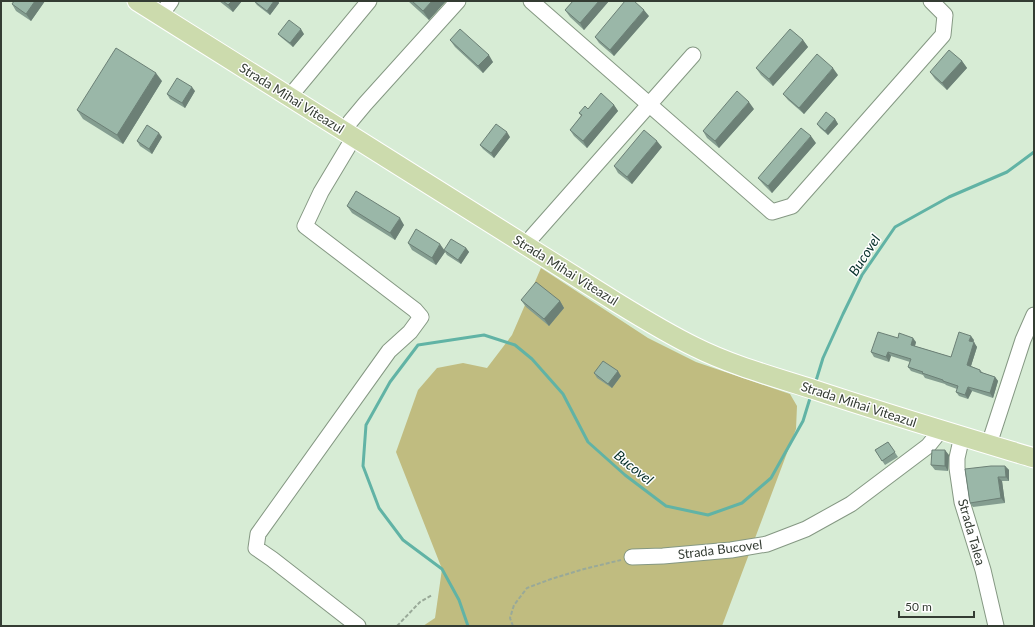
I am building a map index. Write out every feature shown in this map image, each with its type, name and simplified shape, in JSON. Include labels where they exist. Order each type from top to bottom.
[{"type":"main road","name":"Strada Mihai Viteazul","points":[[137,1],[669,322],[781,374]]},
{"type":"main road","name":"Strada Mihai Viteazul","points":[[164,3],[296,89],[352,130],[616,302],[696,348],[718,357],[1034,448]]},
{"type":"main road","name":"Strada Mihai Viteazul","points":[[857,398],[941,430],[1034,458]]},
{"type":"street","points":[[296,89],[369,1]]},
{"type":"street","points":[[358,626],[256,548],[258,534],[389,351],[410,332],[420,317],[415,310],[305,226],[352,130],[370,98],[458,1]]},
{"type":"street","points":[[531,1],[772,212],[792,206],[943,35],[945,15],[931,1]]},
{"type":"street","points":[[532,238],[693,55]]},
{"type":"street","points":[[992,435],[1023,340],[1034,315]]},
{"type":"street","name":"Strada Bucovel","points":[[632,557],[731,550],[767,544],[806,529],[851,504],[928,446],[941,430]]},
{"type":"street","name":"Strada Talea","points":[[962,436],[957,458],[962,502],[983,570],[996,626]]},
{"type":"path","points":[[513,626],[510,618],[514,605],[528,588],[584,569],[632,557]]},
{"type":"path","points":[[397,626],[420,602],[432,595]]},
{"type":"shaded area","points":[[541,268],[648,338],[696,362],[790,394],[797,406],[796,429],[722,626],[423,626],[435,618],[442,569],[396,452],[418,390],[437,368],[463,363],[487,368],[512,335]]},
{"type":"building","points":[[14,1],[35,1],[26,14],[12,4]]},
{"type":"building","points":[[223,1],[232,1],[228,5]]},
{"type":"building","points":[[254,1],[274,1],[267,11]]},
{"type":"building","points":[[412,1],[432,1],[423,11]]},
{"type":"building","points":[[573,1],[599,1],[580,23],[565,10]]},
{"type":"building","points":[[625,1],[634,1],[644,10],[610,50],[595,37]]},
{"type":"building","points":[[289,20],[301,29],[290,43],[278,34]]},
{"type":"building","points":[[460,29],[489,55],[478,66],[450,40]]},
{"type":"building","points":[[790,29],[803,40],[769,79],[756,68]]},
{"type":"building","points":[[116,48],[156,73],[117,135],[77,110]]},
{"type":"building","points":[[949,50],[962,61],[942,83],[930,72]]},
{"type":"building","points":[[817,54],[833,68],[799,108],[783,94]]},
{"type":"building","points":[[177,78],[192,87],[182,103],[167,94]]},
{"type":"building","points":[[737,91],[749,102],[715,141],[703,131]]},
{"type":"building","points":[[601,93],[614,105],[583,141],[570,130],[582,115],[579,113],[585,106],[588,109]]},
{"type":"building","points":[[826,112],[835,119],[825,131],[817,124]]},
{"type":"building","points":[[496,124],[507,132],[491,153],[480,145]]},
{"type":"building","points":[[147,125],[159,133],[149,149],[137,141]]},
{"type":"building","points":[[801,128],[811,136],[768,186],[758,178]]},
{"type":"building","points":[[644,130],[657,141],[627,177],[614,166]]},
{"type":"building","points":[[356,191],[400,218],[390,233],[347,206]]},
{"type":"building","points":[[416,229],[440,244],[432,258],[408,243]]},
{"type":"building","points":[[451,239],[466,248],[458,260],[444,250]]},
{"type":"building","points":[[536,282],[560,301],[544,319],[521,300]]},
{"type":"building","points":[[878,332],[898,338],[899,333],[913,338],[911,345],[951,357],[959,332],[971,336],[969,341],[974,342],[967,365],[980,370],[980,372],[995,377],[990,393],[968,387],[965,395],[956,392],[958,386],[908,367],[911,359],[888,352],[886,357],[871,352]]},
{"type":"building","points":[[603,361],[618,371],[608,384],[594,373]]},
{"type":"building","points":[[888,442],[895,452],[882,461],[875,450]]},
{"type":"building","points":[[932,450],[945,450],[945,466],[931,465]]},
{"type":"building","points":[[1005,466],[1006,477],[998,477],[1001,498],[970,503],[965,469]]},
{"type":"waterway","name":"Bucovel","points":[[815,384],[823,358],[862,275],[895,227],[949,197],[1007,172],[1034,152]]},
{"type":"waterway","name":"Bucovel","points":[[468,626],[459,600],[442,569],[403,540],[379,508],[363,466],[366,425],[390,382],[418,345],[484,335],[515,345],[532,359],[563,394],[588,442],[625,475],[666,506],[708,515],[742,503],[771,478],[803,421],[811,395]]}]
